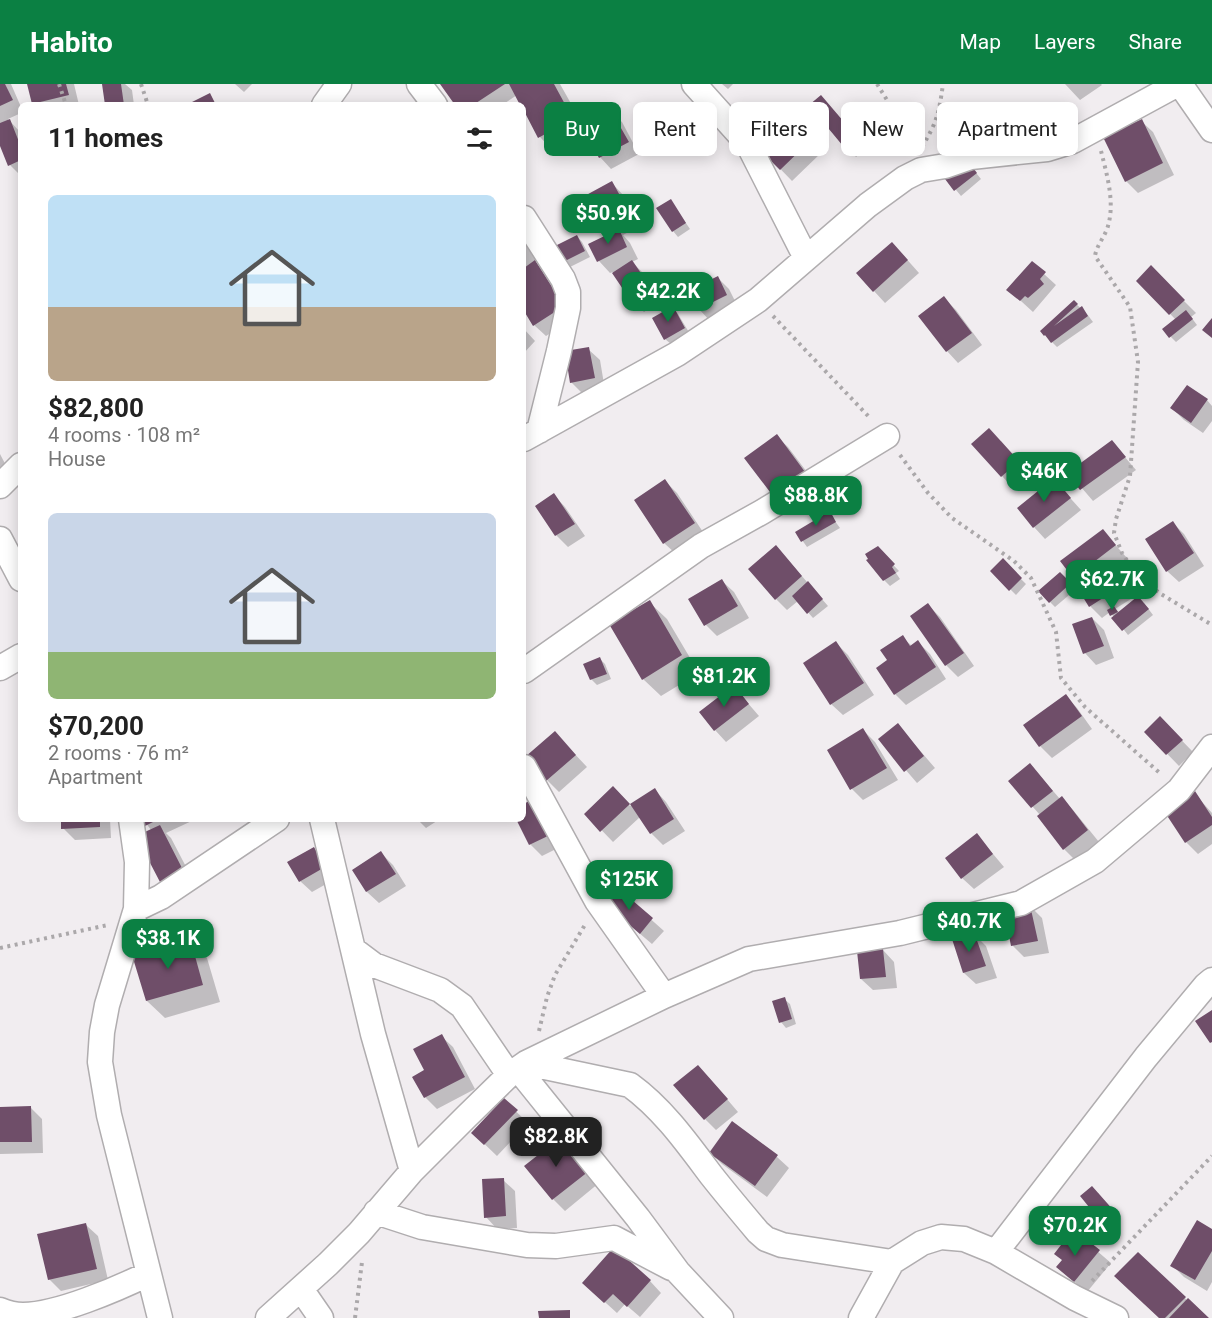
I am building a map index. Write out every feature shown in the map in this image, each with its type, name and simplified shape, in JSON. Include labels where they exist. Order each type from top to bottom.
[{"type":"street","points":[[326,102],[339,84]]},
{"type":"street","points":[[419,84],[433,102]]},
{"type":"street","points":[[694,84],[748,144],[806,258]]},
{"type":"street","points":[[531,435],[677,354],[758,300],[868,205],[905,178],[921,170],[945,166],[971,157],[1047,149],[1073,141],[1179,84],[1212,130]]},
{"type":"street","points":[[526,221],[563,279],[568,292],[568,308],[559,351],[531,435]]},
{"type":"street","points":[[526,670],[615,604],[701,546],[887,436]]},
{"type":"street","points":[[18,468],[0,486],[18,491]]},
{"type":"street","points":[[0,539],[18,573]]},
{"type":"street","points":[[0,668],[18,658]]},
{"type":"street","points":[[268,1318],[359,1233],[412,1172],[522,1066],[664,996],[749,958],[900,933],[1021,903],[1095,861],[1179,790],[1212,747]]},
{"type":"street","points":[[526,771],[597,902],[664,996]]},
{"type":"street","points":[[130,822],[137,862],[135,913],[107,1005],[100,1062],[109,1115],[160,1318]]},
{"type":"street","points":[[135,913],[272,822]]},
{"type":"street","points":[[323,822],[373,1034],[412,1172]]},
{"type":"street","points":[[354,950],[374,965],[440,990],[462,1006],[522,1066],[678,1272],[721,1318]]},
{"type":"street","points":[[996,1252],[1146,1057],[1212,980]]},
{"type":"street","points":[[522,1066],[620,1083],[635,1089],[694,1150],[766,1239],[782,1245],[892,1262]]},
{"type":"street","points":[[376,1212],[422,1227],[527,1245],[556,1246],[614,1238],[678,1272]]},
{"type":"street","points":[[861,1318],[892,1262],[922,1243],[941,1237],[964,1239],[996,1252],[1075,1298],[1116,1318]]},
{"type":"street","points":[[0,1310],[20,1316],[36,1314],[116,1289],[148,1274]]},
{"type":"street","points":[[301,1289],[321,1318]]},
{"type":"path","points":[[59,84],[65,102]]},
{"type":"path","points":[[141,84],[147,102]]},
{"type":"path","points":[[877,84],[912,140],[917,155],[936,123],[943,84]]},
{"type":"path","points":[[1096,130],[1110,194],[1109,223],[1105,235],[1097,246],[1095,256],[1130,307],[1138,362],[1130,476],[1116,519],[1114,533],[1122,553],[1139,578],[1212,625]]},
{"type":"path","points":[[758,300],[887,436],[928,493],[952,518],[1014,561],[1031,578],[1056,632],[1061,678],[1072,694],[1179,790]]},
{"type":"path","points":[[522,1066],[540,1028],[555,975],[597,902]]},
{"type":"path","points":[[0,948],[84,931],[135,913]]},
{"type":"path","points":[[1075,1298],[1212,1156]]},
{"type":"path","points":[[355,1318],[362,1255],[359,1233]]},
{"type":"building","points":[[0,84],[5,84],[13,100],[0,106]]},
{"type":"building","points":[[27,84],[66,84],[69,95],[32,102]]},
{"type":"building","points":[[102,84],[121,84],[124,102],[105,102]]},
{"type":"building","points":[[440,84],[505,84],[478,102],[453,102]]},
{"type":"building","points":[[509,84],[554,84],[564,102],[544,102],[544,135],[538,138],[526,115],[526,102],[518,102]]},
{"type":"building","points":[[210,93],[214,102],[192,102]]},
{"type":"building","points":[[821,95],[827,102],[813,102]]},
{"type":"building","points":[[829,104],[841,118],[841,144],[829,129]]},
{"type":"building","points":[[10,119],[18,139],[18,161],[8,166],[0,146],[0,123]]},
{"type":"building","points":[[1142,119],[1163,163],[1125,182],[1103,137]]},
{"type":"building","points":[[621,128],[629,142],[621,146]]},
{"type":"building","points":[[766,156],[794,156],[780,170]]},
{"type":"building","points":[[968,161],[977,173],[954,191],[945,179]]},
{"type":"building","points":[[612,181],[630,214],[597,232],[579,199]]},
{"type":"building","points":[[671,199],[686,223],[672,232],[656,208]]},
{"type":"building","points":[[619,229],[627,247],[597,262],[588,244]]},
{"type":"building","points":[[577,235],[585,251],[561,263],[553,247]]},
{"type":"building","points":[[892,242],[908,260],[873,292],[856,273]]},
{"type":"building","points":[[535,260],[564,306],[533,326],[526,314],[526,267]]},
{"type":"building","points":[[632,260],[651,288],[631,301],[612,273]]},
{"type":"building","points":[[1032,261],[1046,272],[1040,279],[1044,284],[1028,298],[1025,296],[1020,301],[1006,290]]},
{"type":"building","points":[[1151,265],[1185,300],[1169,315],[1136,281]]},
{"type":"building","points":[[718,276],[727,295],[697,310],[688,291]]},
{"type":"building","points":[[944,296],[972,333],[946,352],[918,316]]},
{"type":"building","points":[[1074,300],[1078,304],[1054,326],[1082,306],[1088,316],[1051,343],[1040,331]]},
{"type":"building","points":[[673,306],[685,328],[664,340],[652,318]]},
{"type":"building","points":[[1186,310],[1193,319],[1169,338],[1162,329]]},
{"type":"building","points":[[1212,318],[1212,338],[1202,330]]},
{"type":"building","points":[[589,347],[595,378],[570,383],[565,351]]},
{"type":"building","points":[[1187,385],[1208,399],[1191,423],[1170,408]]},
{"type":"building","points":[[989,428],[1019,461],[1001,477],[971,444]]},
{"type":"building","points":[[777,434],[805,472],[773,496],[744,458]]},
{"type":"building","points":[[1112,440],[1126,457],[1080,490],[1067,473]]},
{"type":"building","points":[[1054,478],[1071,498],[1033,528],[1017,508]]},
{"type":"building","points":[[665,479],[695,523],[663,544],[634,500]]},
{"type":"building","points":[[554,493],[575,524],[555,536],[535,506]]},
{"type":"building","points":[[830,511],[836,522],[801,542],[795,532]]},
{"type":"building","points":[[1173,521],[1194,553],[1166,572],[1145,539]]},
{"type":"building","points":[[1103,529],[1116,545],[1073,578],[1060,561]]},
{"type":"building","points":[[776,545],[802,576],[775,600],[748,569]]},
{"type":"building","points":[[878,546],[895,564],[892,567],[896,573],[883,581],[866,560],[868,559],[865,554]]},
{"type":"building","points":[[1003,558],[1022,578],[1009,591],[990,571]]},
{"type":"building","points":[[1120,562],[1131,580],[1089,607],[1078,589]]},
{"type":"building","points":[[1060,572],[1071,583],[1049,603],[1038,591]]},
{"type":"building","points":[[722,579],[738,606],[704,626],[688,599]]},
{"type":"building","points":[[808,581],[823,599],[807,614],[792,596]]},
{"type":"building","points":[[1138,596],[1149,609],[1122,631],[1111,618]]},
{"type":"building","points":[[650,600],[682,655],[642,680],[609,624]]},
{"type":"building","points":[[928,603],[964,653],[945,666],[910,616]]},
{"type":"building","points":[[1114,606],[1118,612],[1110,616],[1107,610]]},
{"type":"building","points":[[1092,617],[1104,646],[1083,654],[1072,624]]},
{"type":"building","points":[[903,635],[910,646],[918,640],[936,667],[894,695],[876,668],[887,660],[880,650]]},
{"type":"building","points":[[836,641],[864,683],[830,705],[803,663]]},
{"type":"building","points":[[600,657],[607,674],[590,680],[583,664]]},
{"type":"building","points":[[734,685],[749,704],[714,731],[699,712]]},
{"type":"building","points":[[1066,694],[1082,716],[1039,747],[1023,725]]},
{"type":"building","points":[[1160,716],[1183,740],[1166,755],[1144,732]]},
{"type":"building","points":[[898,723],[924,756],[904,772],[878,739]]},
{"type":"building","points":[[863,728],[887,768],[850,790],[827,750]]},
{"type":"building","points":[[555,731],[576,755],[546,781],[526,756]]},
{"type":"building","points":[[1030,763],[1053,791],[1031,808],[1008,781]]},
{"type":"building","points":[[613,786],[630,804],[600,832],[584,814]]},
{"type":"building","points":[[655,788],[674,819],[650,834],[630,804]]},
{"type":"building","points":[[1195,791],[1212,817],[1212,825],[1185,843],[1164,811]]},
{"type":"building","points":[[1062,796],[1088,830],[1063,850],[1037,816]]},
{"type":"building","points":[[532,799],[550,835],[529,845],[518,822],[526,822],[526,803]]},
{"type":"building","points":[[61,822],[100,822],[100,827],[61,829]]},
{"type":"building","points":[[160,825],[183,870],[160,882],[136,836]]},
{"type":"building","points":[[977,833],[993,854],[961,879],[945,858]]},
{"type":"building","points":[[314,847],[325,867],[299,882],[287,862]]},
{"type":"building","points":[[381,851],[396,874],[366,892],[352,870]]},
{"type":"building","points":[[618,888],[653,918],[640,934],[604,903]]},
{"type":"building","points":[[1030,905],[1038,941],[1011,946],[1004,910]]},
{"type":"building","points":[[974,932],[986,966],[963,973],[952,939]]},
{"type":"building","points":[[190,938],[203,985],[146,1001],[132,955]]},
{"type":"building","points":[[883,949],[886,977],[860,979],[857,951]]},
{"type":"building","points":[[785,997],[792,1019],[779,1023],[772,1001]]},
{"type":"building","points":[[1212,1010],[1212,1042],[1210,1043],[1195,1021]]},
{"type":"building","points":[[442,1034],[465,1077],[424,1098],[412,1077],[424,1070],[413,1049]]},
{"type":"building","points":[[698,1065],[728,1099],[704,1120],[673,1085]]},
{"type":"building","points":[[504,1098],[518,1110],[484,1145],[471,1133]]},
{"type":"building","points":[[31,1106],[32,1142],[0,1142],[0,1107]]},
{"type":"building","points":[[732,1121],[778,1155],[755,1186],[709,1153]]},
{"type":"building","points":[[561,1137],[589,1171],[552,1200],[524,1166]]},
{"type":"building","points":[[504,1178],[506,1216],[484,1218],[482,1179]]},
{"type":"building","points":[[1092,1186],[1115,1212],[1102,1223],[1080,1196]]},
{"type":"building","points":[[1197,1220],[1212,1229],[1212,1251],[1195,1280],[1170,1266]]},
{"type":"building","points":[[86,1223],[97,1269],[48,1280],[37,1234]]},
{"type":"building","points":[[1068,1236],[1076,1243],[1082,1236],[1100,1250],[1074,1282],[1056,1267],[1062,1260],[1054,1254]]},
{"type":"building","points":[[614,1247],[651,1280],[627,1307],[613,1294],[604,1303],[582,1283]]},
{"type":"building","points":[[1138,1252],[1186,1297],[1165,1318],[1159,1318],[1114,1276]]},
{"type":"building","points":[[1188,1298],[1209,1318],[1169,1318]]},
{"type":"building","points":[[570,1310],[570,1318],[539,1318],[538,1311]]}]
